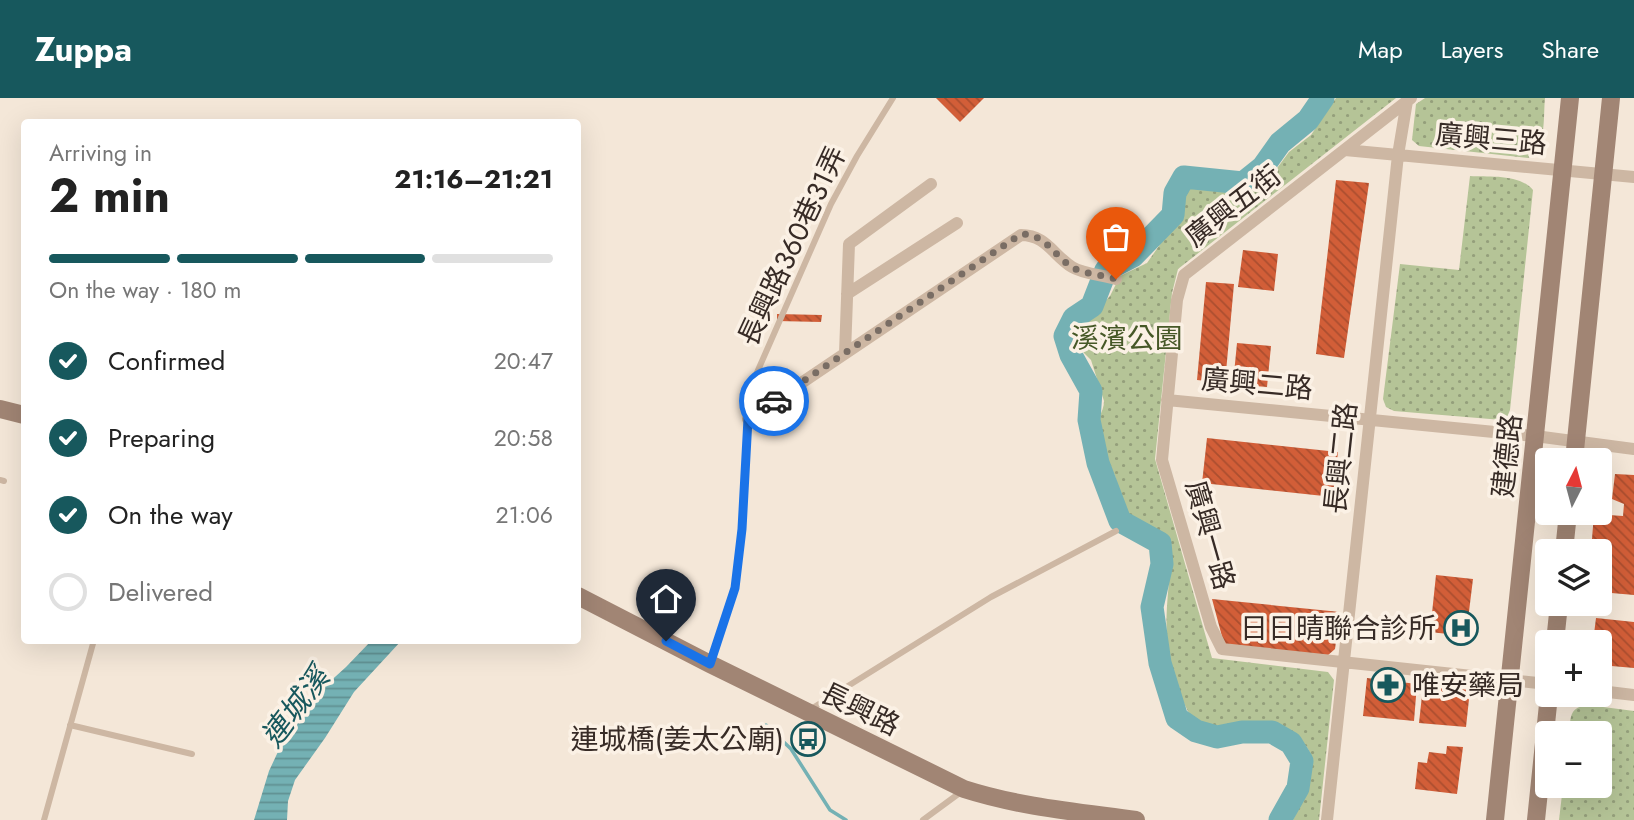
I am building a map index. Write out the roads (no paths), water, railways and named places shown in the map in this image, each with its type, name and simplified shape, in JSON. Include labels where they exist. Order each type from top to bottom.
[{"type":"street","name":"建德路","points":[[1495,820],[1570,98]]},
{"type":"street","points":[[1575,448],[1611,98]]},
{"type":"street","name":"廣興五街","points":[[1167,400],[1177,300],[1184,275],[1409,100]]},
{"type":"street","name":"長興二路","points":[[1327,820],[1398,155],[1409,100]]},
{"type":"street","name":"廣興三路","points":[[1345,150],[1634,177]]},
{"type":"street","points":[[845,353],[849,244],[931,184]]},
{"type":"street","points":[[847,294],[957,223]]},
{"type":"street","points":[[748,419],[1021,234],[1029,234],[1043,240],[1073,268],[1116,279]]},
{"type":"street","name":"廣興二路","points":[[1167,400],[1535,436],[1634,449]]},
{"type":"street","name":"廣興一路","points":[[1167,400],[1162,460],[1211,627],[1222,649],[1535,683]]},
{"type":"street","points":[[0,409],[21,414]]},
{"type":"street","name":"長興路","points":[[581,598],[964,789],[1031,806],[1136,820]]},
{"type":"street","points":[[1612,692],[1634,695]]},
{"type":"street","points":[[1536,820],[1548,707]]},
{"type":"lane","name":"長興路360巷31弄","points":[[710,664],[735,588],[742,529],[751,390],[760,363],[826,216],[857,156],[893,98]]},
{"type":"lane","points":[[806,712],[991,597],[1116,531]]},
{"type":"lane","points":[[44,820],[93,644]]},
{"type":"lane","points":[[70,725],[192,754]]},
{"type":"lane","points":[[923,820],[964,789]]},
{"type":"water","points":[[368,644],[398,644],[354,692],[295,780],[288,801],[287,820],[254,820],[269,771],[290,726],[298,722],[315,695]]},
{"type":"waterway","points":[[1280,820],[1298,788],[1302,761],[1291,743],[1272,732],[1242,732],[1217,737],[1196,731],[1177,718],[1160,663],[1152,607],[1162,564],[1160,543],[1120,521],[1098,463],[1089,420],[1091,391],[1071,355],[1065,336],[1074,318],[1092,306],[1106,270],[1133,256],[1173,215],[1175,193],[1184,177],[1243,183],[1263,167],[1280,143],[1308,120],[1323,98]]},
{"type":"waterway","points":[[766,725],[791,749],[830,810],[846,820]]},
{"type":"place","name":"日日晴聯合診所","points":[[1461,628]]},
{"type":"place","name":"唯安藥局","points":[[1388,685]]},
{"type":"place","name":"連城橋(姜太公廟)","points":[[808,739]]},
{"type":"park label","name":"溪濱公園","points":[[1127,338]]},
{"type":"water label","name":"連城溪","points":[[295,707]]}]
